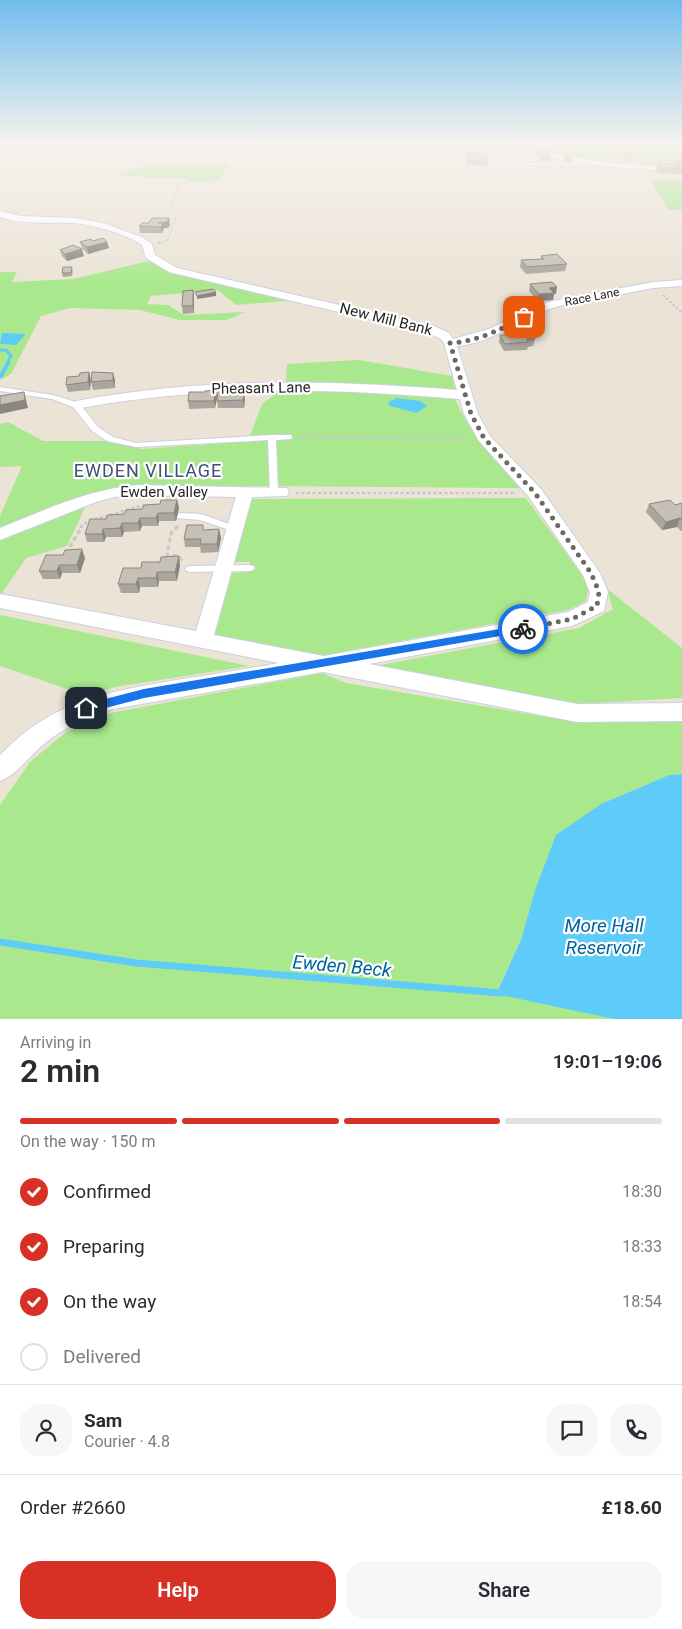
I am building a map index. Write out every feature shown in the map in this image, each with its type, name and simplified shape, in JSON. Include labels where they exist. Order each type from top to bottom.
[{"type":"street","name":"New Mill Bank","points":[[0,214],[9,218],[38,221],[85,221],[141,240],[146,244],[150,256],[172,270],[432,330],[445,336],[450,343],[471,414],[484,438],[535,493],[591,573],[599,592],[597,606],[572,619],[144,694],[86,708],[43,729],[17,751],[0,771]]},
{"type":"street","name":"Race Lane","points":[[450,343],[462,342],[493,332],[540,308],[557,303],[653,285],[682,283]]},
{"type":"street","name":"Pheasant Lane","points":[[76,405],[139,394],[196,389],[271,387],[414,390],[466,395]]},
{"type":"street","name":"Ewden Valley","points":[[0,534],[92,498],[114,492],[138,490],[278,492]]},
{"type":"street","points":[[202,641],[245,492]]},
{"type":"street","points":[[0,601],[577,714],[682,712]]},
{"type":"lane","points":[[0,389],[53,397],[76,405],[95,429],[110,438],[136,445],[288,437]]},
{"type":"lane","points":[[272,437],[278,492]]},
{"type":"lane","points":[[180,516],[202,517],[235,529]]},
{"type":"lane","points":[[190,570],[250,568]]},
{"type":"path","points":[[151,244],[168,241],[178,214],[170,212],[177,192]]},
{"type":"path","points":[[653,285],[682,313]]},
{"type":"path","points":[[288,437],[484,438]]},
{"type":"path","points":[[278,492],[535,493]]},
{"type":"path","points":[[70,547],[80,527],[89,521],[151,503]]},
{"type":"path","points":[[180,516],[178,527],[171,533],[167,555],[179,556],[181,562],[188,565],[190,570]]},
{"type":"green space","points":[[657,192],[682,192],[682,210],[668,210]]},
{"type":"green space","points":[[149,261],[169,271],[296,300],[236,305],[218,290],[151,296],[147,304],[168,305],[184,315],[245,312],[227,320],[180,320],[140,310],[70,308],[41,316],[11,374],[0,380],[0,272],[17,272],[12,282],[73,279]]},
{"type":"green space","points":[[359,360],[452,376],[456,392],[286,383],[287,364]]},
{"type":"green space","points":[[282,389],[388,393],[455,399],[476,435],[521,488],[264,486],[124,488],[84,496],[0,530],[0,516],[22,466],[0,467],[0,424],[8,422],[43,441],[105,441],[142,449],[248,441],[262,404]]},
{"type":"green space","points":[[526,498],[582,575],[588,590],[586,601],[568,610],[320,656],[213,636],[232,573],[250,572],[250,562],[235,562],[251,499]]},
{"type":"green space","points":[[86,505],[67,546],[26,558],[0,596],[0,538]]},
{"type":"green space","points":[[606,588],[682,648],[682,698],[577,704],[375,666],[579,628],[613,609]]},
{"type":"green space","points":[[0,615],[249,666],[115,687],[88,696],[0,666]]},
{"type":"green space","points":[[322,673],[346,683],[576,722],[682,721],[682,774],[669,775],[601,804],[556,836],[535,890],[521,940],[496,993],[624,1019],[0,1019],[0,805],[30,762],[66,732],[111,713]]},
{"type":"water","points":[[2,333],[26,334],[16,345],[0,344]]},
{"type":"water","points":[[397,398],[420,401],[427,406],[417,413],[390,406],[388,402]]},
{"type":"water","name":"More Hall Reservoir","points":[[682,774],[682,1019],[614,1019],[496,994],[521,940],[535,890],[556,835],[601,804],[669,775]]},
{"type":"building","points":[[152,218],[169,218],[167,222],[158,223],[163,223],[161,227],[139,226],[142,223],[149,223]]},
{"type":"building","points":[[103,238],[107,242],[87,247],[80,242],[91,239],[93,241]]},
{"type":"building","points":[[73,245],[82,249],[65,254],[60,250]]},
{"type":"building","points":[[557,254],[567,264],[527,267],[521,260],[544,259],[541,256]]},
{"type":"building","points":[[63,267],[72,267],[71,273],[62,273]]},
{"type":"building","points":[[552,282],[557,287],[549,288],[554,293],[539,294],[530,284]]},
{"type":"building","points":[[213,289],[216,292],[197,296],[195,292]]},
{"type":"building","points":[[193,290],[193,306],[182,306],[183,291]]},
{"type":"building","points":[[505,333],[531,333],[535,339],[527,339],[528,342],[505,344],[500,335],[506,335]]},
{"type":"building","points":[[89,372],[88,382],[66,385],[67,377],[79,376],[80,373]]},
{"type":"building","points":[[92,372],[113,373],[113,380],[91,382]]},
{"type":"building","points":[[216,390],[214,401],[188,401],[189,392]]},
{"type":"building","points":[[218,390],[244,392],[243,400],[217,401]]},
{"type":"building","points":[[24,392],[25,400],[0,405],[0,396]]},
{"type":"building","points":[[161,500],[177,500],[174,513],[158,513],[156,518],[140,518],[138,523],[122,523],[120,528],[103,529],[102,534],[85,534],[90,519],[106,519],[108,515],[124,514],[126,510],[142,509],[144,505],[160,504]]},
{"type":"building","points":[[670,500],[675,505],[682,503],[682,520],[680,518],[666,522],[649,504]]},
{"type":"building","points":[[187,525],[203,525],[203,530],[219,529],[217,544],[200,544],[201,539],[184,539]]},
{"type":"building","points":[[82,549],[77,565],[59,565],[57,571],[39,571],[46,555],[63,555],[65,550]]},
{"type":"building","points":[[179,556],[175,572],[157,572],[156,578],[138,578],[136,584],[118,584],[123,568],[141,568],[142,562],[160,562],[161,557]]},
{"type":"waterway","points":[[0,350],[6,350],[11,356],[7,364]]},
{"type":"waterway","points":[[1,376],[8,363]]},
{"type":"waterway","name":"Ewden Beck","points":[[0,942],[136,963],[501,993]]},
{"type":"way so far","points":[[523,629],[572,619],[597,606],[599,592],[591,573],[535,493],[484,438],[471,414],[450,343],[462,342],[493,332],[524,317]]},
{"type":"district","name":"EWDEN VILLAGE","points":[[148,470]]},
{"type":"route","points":[[86,708],[144,694],[523,629]]}]
